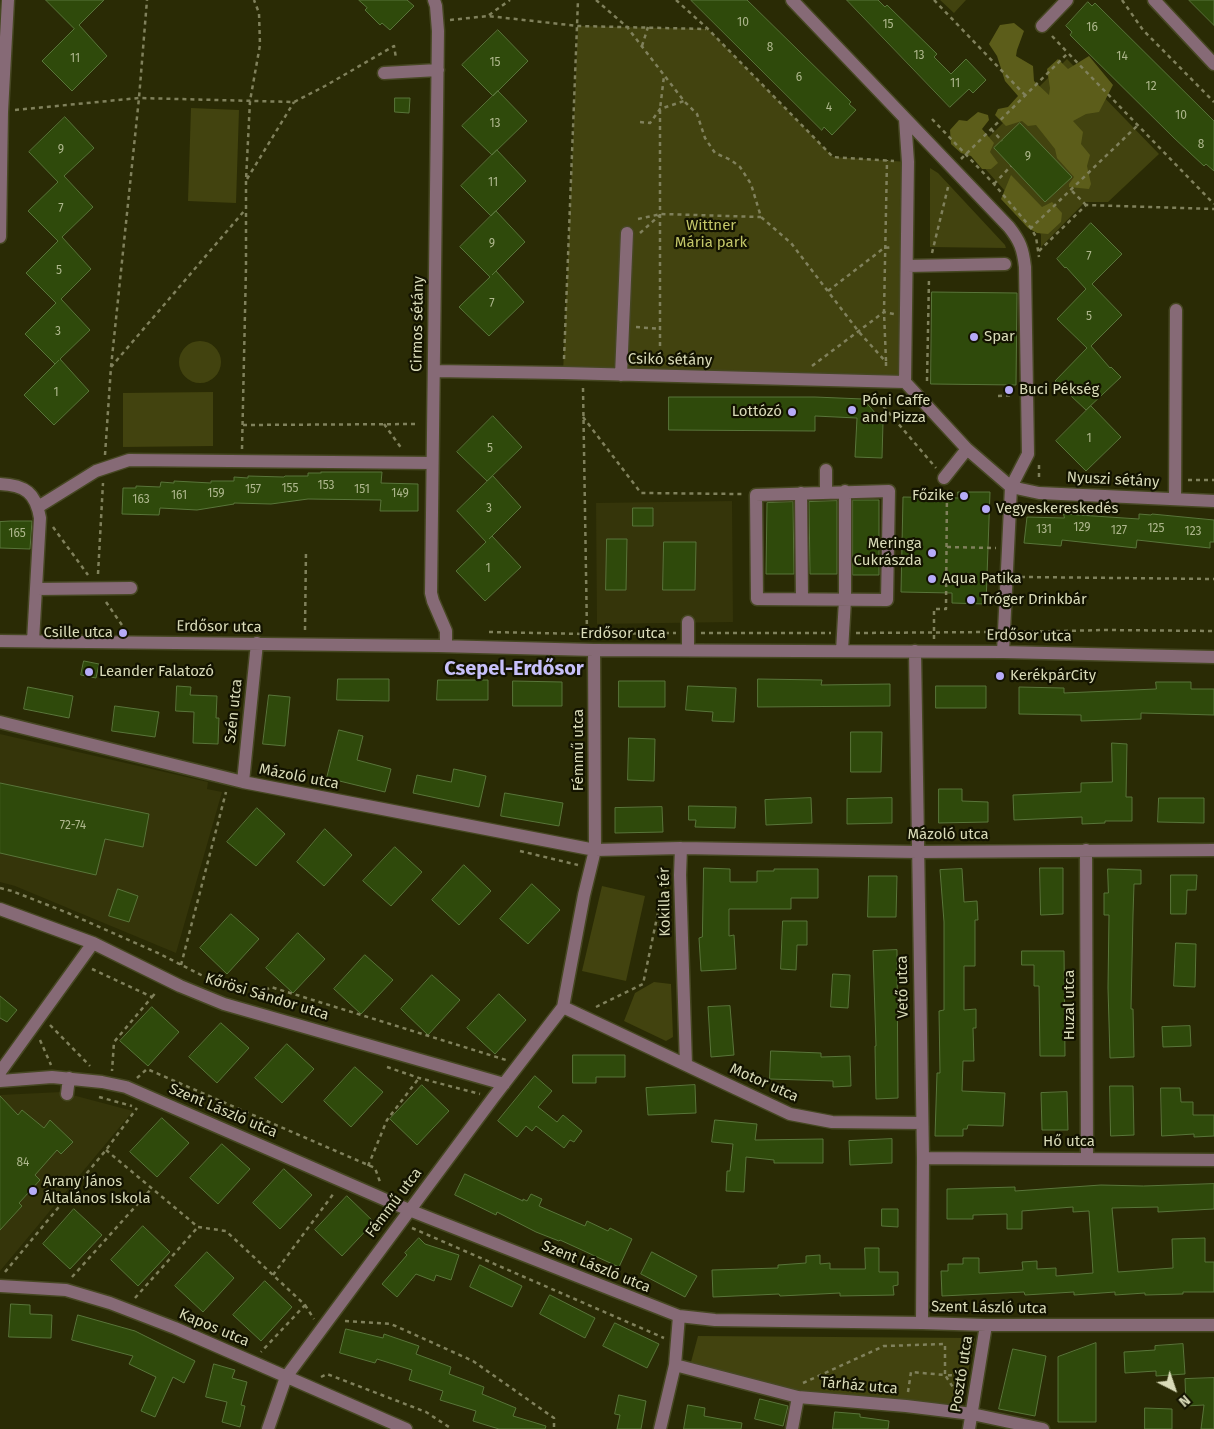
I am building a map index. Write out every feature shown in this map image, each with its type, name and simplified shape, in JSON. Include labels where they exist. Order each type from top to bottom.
[{"type":"street","points":[[0,237],[2,112],[8,0]]},
{"type":"street","name":"Cirmos sétány","points":[[434,0],[437,21],[438,70],[431,184],[434,371],[431,593],[446,631],[446,646]]},
{"type":"street","points":[[792,0],[1019,240],[1024,253],[1028,454],[1011,487],[1003,652]]},
{"type":"street","points":[[1042,26],[1067,0]]},
{"type":"street","points":[[1154,0],[1214,64]]},
{"type":"street","points":[[384,73],[438,70]]},
{"type":"street","points":[[905,119],[908,162],[905,382],[967,449],[1011,487]]},
{"type":"street","points":[[621,375],[626,233]]},
{"type":"street","points":[[907,266],[1005,264]]},
{"type":"street","points":[[1175,499],[1176,310]]},
{"type":"street","name":"Csikó sétány","points":[[434,371],[905,382]]},
{"type":"street","points":[[944,478],[967,449]]},
{"type":"street","points":[[38,507],[104,467],[129,460],[432,463]]},
{"type":"street","points":[[826,470],[826,492]]},
{"type":"street","points":[[0,484],[16,485],[21,488],[36,500],[38,507],[40,518],[33,640]]},
{"type":"street","name":"Nyuszi sétány","points":[[1011,487],[1039,493],[1214,501]]},
{"type":"street","points":[[889,491],[887,600],[757,600],[756,495],[801,492],[889,491]]},
{"type":"street","points":[[801,492],[802,600]]},
{"type":"street","points":[[842,651],[844,633],[845,492]]},
{"type":"street","points":[[36,589],[131,588]]},
{"type":"street","points":[[688,628],[688,650]]},
{"type":"street","name":"Erdősor utca","points":[[0,640],[446,646],[594,650],[1003,652],[1214,657]]},
{"type":"street","name":"Szén utca","points":[[243,782],[257,643]]},
{"type":"street","name":"Fémmű utca","points":[[594,650],[595,850]]},
{"type":"street","name":"Vető utca","points":[[915,651],[923,1158],[922,1322]]},
{"type":"street","name":"Mázoló utca","points":[[0,722],[243,782],[595,850]]},
{"type":"street","name":"Mázoló utca","points":[[681,848],[917,852],[1214,850]]},
{"type":"street","name":"Kokilla tér","points":[[595,850],[681,848],[680,874],[686,1065]]},
{"type":"street","points":[[595,850],[584,895],[563,1007],[686,1065]]},
{"type":"street","name":"Huzal utca","points":[[1086,850],[1087,1158]]},
{"type":"street","name":"Kőrösi Sándor utca","points":[[0,910],[93,943],[180,986],[224,1004],[504,1084]]},
{"type":"street","points":[[0,1072],[93,943]]},
{"type":"street","name":"Fémmű utca","points":[[268,1429],[286,1377],[409,1210],[563,1007]]},
{"type":"street","name":"Motor utca","points":[[686,1065],[790,1114],[832,1122],[922,1123]]},
{"type":"street","name":"Szent László utca","points":[[0,1081],[48,1077],[68,1078],[102,1082],[126,1088],[409,1210],[678,1316],[715,1320],[922,1322],[986,1325],[1214,1326]]},
{"type":"street","points":[[67,1094],[68,1078]]},
{"type":"street","name":"Hő utca","points":[[923,1158],[1214,1160]]},
{"type":"street","name":"Kapos utca","points":[[0,1286],[66,1290],[110,1303],[174,1328],[406,1429]]},
{"type":"street","points":[[660,1429],[674,1365],[678,1316]]},
{"type":"street","name":"Posztó utca","points":[[969,1429],[986,1325]]},
{"type":"street","name":"Tárház utca","points":[[674,1365],[798,1397],[906,1406],[972,1414],[1043,1429]]},
{"type":"street","points":[[792,1429],[798,1397]]},
{"type":"path","points":[[97,588],[111,367],[139,98],[147,0]]},
{"type":"path","points":[[242,460],[246,180],[250,101],[260,45],[259,13],[254,0]]},
{"type":"path","points":[[488,16],[510,0]]},
{"type":"path","points":[[563,373],[578,0]]},
{"type":"path","points":[[596,0],[627,27],[684,101],[697,114],[705,138],[715,153],[740,167],[751,184],[761,217],[791,243],[858,332],[886,362]]},
{"type":"path","points":[[676,0],[708,29],[833,157],[908,162]]},
{"type":"path","points":[[934,0],[1025,95]]},
{"type":"path","points":[[1122,0],[1143,30],[1214,102]]},
{"type":"path","points":[[437,21],[488,16],[578,26],[708,29]]},
{"type":"path","points":[[1042,26],[1214,204]]},
{"type":"path","points":[[642,46],[648,28]]},
{"type":"path","points":[[2,112],[139,98],[294,102],[394,46],[399,72]]},
{"type":"path","points":[[927,381],[929,266],[952,168],[1068,53]]},
{"type":"path","points":[[660,376],[660,109],[664,76]]},
{"type":"path","points":[[640,122],[650,123],[660,109],[684,101]]},
{"type":"path","points":[[246,180],[294,102]]},
{"type":"path","points":[[1019,240],[1137,126]]},
{"type":"path","points":[[991,129],[1002,141]]},
{"type":"path","points":[[886,160],[884,248],[886,382]]},
{"type":"path","points":[[994,184],[1011,166]]},
{"type":"path","points":[[1072,190],[1086,205],[1214,209]]},
{"type":"path","points":[[1025,267],[1086,205]]},
{"type":"path","points":[[111,367],[246,208]]},
{"type":"path","points":[[638,219],[661,214],[761,217]]},
{"type":"path","points":[[626,233],[640,233],[661,214]]},
{"type":"path","points":[[828,291],[884,248],[907,246]]},
{"type":"path","points":[[795,378],[884,312]]},
{"type":"path","points":[[622,327],[661,329]]},
{"type":"path","points":[[583,374],[586,634],[688,628],[844,633],[1105,630],[1214,631]]},
{"type":"path","points":[[870,390],[944,478],[948,494],[946,609],[934,609],[935,652]]},
{"type":"path","points":[[582,417],[641,493],[756,495]]},
{"type":"path","points":[[384,424],[412,463]]},
{"type":"path","points":[[243,425],[433,424]]},
{"type":"path","points":[[1190,479],[1214,480]]},
{"type":"path","points":[[38,507],[124,628]]},
{"type":"path","points":[[947,547],[1008,548]]},
{"type":"path","points":[[305,630],[306,550]]},
{"type":"path","points":[[1006,577],[1214,579]]},
{"type":"path","points":[[180,965],[228,784]]},
{"type":"path","points":[[581,1015],[643,984],[663,888],[680,874]]},
{"type":"path","points":[[0,888],[68,913],[209,979],[258,994],[271,987],[510,1061]]},
{"type":"path","points":[[91,968],[152,997]]},
{"type":"path","points":[[104,1072],[112,1072],[114,1042],[160,987]]},
{"type":"path","points":[[49,1024],[95,1071],[86,1070]]},
{"type":"path","points":[[39,1036],[51,1066]]},
{"type":"path","points":[[382,1065],[419,1078],[482,1094],[476,1102]]},
{"type":"path","points":[[129,1076],[137,1078],[147,1069],[375,1168],[378,1181],[384,1188]]},
{"type":"path","points":[[368,1166],[387,1120],[419,1078]]},
{"type":"path","points":[[12,1276],[3,1275],[106,1150],[138,1108],[94,1096]]},
{"type":"path","points":[[106,1150],[198,1227],[226,1231],[305,1306],[315,1320]]},
{"type":"path","points":[[80,1281],[71,1278],[152,1188]]},
{"type":"path","points":[[273,1275],[338,1188]]},
{"type":"path","points":[[407,1226],[670,1341]]},
{"type":"path","points":[[139,1304],[132,1301],[198,1227]]},
{"type":"path","points":[[266,1357],[259,1354],[305,1306]]},
{"type":"path","points":[[343,1320],[391,1324],[473,1362],[554,1418],[554,1429]]},
{"type":"path","points":[[780,1393],[884,1346],[945,1344],[944,1375],[972,1414]]},
{"type":"path","points":[[906,1406],[910,1372],[977,1376]]},
{"type":"path","points":[[320,1378],[327,1374],[426,1412],[452,1429]]},
{"type":"shaded area","points":[[1014,23],[1024,31],[1016,56],[1033,66],[1034,81],[1049,95],[1050,88],[1047,69],[1058,59],[1068,69],[1089,56],[1113,85],[1099,112],[1086,114],[1073,121],[1083,132],[1081,144],[1090,155],[1087,166],[1091,184],[1089,189],[1069,187],[1074,177],[1057,158],[1055,149],[1036,125],[1028,126],[1022,121],[1006,126],[995,115],[998,109],[1008,107],[1018,96],[1005,81],[997,56],[989,44],[1000,25]]},
{"type":"shaded area","points":[[978,112],[988,115],[989,120],[982,129],[994,143],[990,152],[998,163],[991,169],[982,169],[971,156],[961,153],[951,144],[950,130],[959,120],[967,121]]},
{"type":"shaded area","points":[[1011,175],[1042,207],[1052,202],[1062,213],[1061,222],[1048,234],[1037,233],[1028,228],[1001,199]]},
{"type":"shaded area","points":[[732,501],[733,622],[597,624],[596,503]]},
{"type":"shaded area","points":[[0,734],[208,782],[207,789],[222,792],[176,953],[15,886],[0,882]]},
{"type":"shaded area","name":"Arany János Általános Iskola","points":[[61,1092],[133,1111],[0,1271],[0,1095]]},
{"type":"green space","points":[[940,0],[966,0],[954,13]]},
{"type":"green space","name":"Wittner Mária park","points":[[578,26],[708,29],[833,157],[908,162],[905,382],[563,373]]},
{"type":"green space","points":[[1067,59],[1159,154],[1108,202],[1085,202],[1041,247],[1041,235],[1038,228],[972,154]]},
{"type":"green space","points":[[191,108],[239,110],[236,203],[188,201]]},
{"type":"green space","points":[[930,168],[938,173],[1006,248],[930,247]]},
{"type":"green space","points":[[204,341],[212,344],[218,350],[221,362],[218,374],[212,380],[196,383],[188,380],[182,374],[179,358],[182,350],[188,344]]},
{"type":"green space","points":[[213,392],[213,446],[123,447],[123,393]]},
{"type":"green space","points":[[602,886],[645,896],[626,981],[582,971]]},
{"type":"green space","points":[[654,982],[671,984],[673,1037],[666,1041],[624,1021],[635,993]]},
{"type":"green space","points":[[698,1336],[975,1338],[961,1406],[802,1394],[691,1362]]},
{"type":"building","points":[[46,0],[104,0],[79,25],[107,56],[72,91],[42,61],[74,29]]},
{"type":"building","points":[[359,0],[407,0],[414,6],[390,30],[382,23],[380,25],[365,10],[367,8]]},
{"type":"building","points":[[691,0],[747,0],[851,102],[849,104],[856,110],[832,135],[824,127],[822,130]]},
{"type":"building","points":[[847,0],[878,0],[885,7],[887,5],[937,54],[934,57],[951,74],[966,59],[986,80],[973,93],[969,89],[950,107]]},
{"type":"building","points":[[1189,0],[1214,0],[1214,25]]},
{"type":"building","points":[[1088,2],[1092,6],[1095,3],[1214,121],[1214,171],[1206,164],[1204,166],[1174,138],[1070,35],[1072,32],[1066,26]]},
{"type":"building","points":[[498,30],[528,61],[493,96],[462,65]]},
{"type":"building","points":[[498,91],[527,121],[492,155],[462,126]]},
{"type":"building","points":[[395,98],[410,98],[409,113],[395,112]]},
{"type":"building","points":[[65,117],[94,148],[64,176],[93,207],[62,237],[91,269],[61,299],[90,330],[60,359],[89,391],[54,425],[24,395],[55,364],[25,334],[56,303],[26,273],[58,241],[28,211],[58,182],[29,152]]},
{"type":"building","points":[[1020,123],[1072,177],[1045,202],[994,148]]},
{"type":"building","points":[[497,150],[526,181],[491,216],[461,186]]},
{"type":"building","points":[[496,211],[525,242],[496,271],[524,302],[489,336],[459,307],[490,277],[460,247]]},
{"type":"building","points":[[1091,223],[1122,254],[1092,284],[1122,315],[1091,346],[1110,368],[1121,377],[1086,410],[1055,381],[1087,348],[1057,319],[1086,289],[1057,259]]},
{"type":"building","name":"Spar","points":[[932,292],[1017,293],[1016,385],[931,384]]},
{"type":"building","points":[[669,397],[815,397],[863,399],[883,422],[882,458],[855,457],[857,418],[815,416],[815,431],[669,430]]},
{"type":"building","points":[[1091,406],[1121,437],[1086,471],[1056,441]]},
{"type":"building","points":[[493,416],[522,447],[487,481],[457,452]]},
{"type":"building","points":[[382,472],[381,483],[418,484],[418,511],[380,511],[381,500],[308,499],[271,504],[234,503],[197,510],[160,508],[159,515],[122,514],[123,488],[136,488],[136,486],[160,487],[161,482],[174,483],[174,481],[211,483],[211,481],[234,481],[234,477],[248,478],[248,476],[308,476],[308,473]]},
{"type":"building","points":[[493,476],[521,507],[492,536],[521,567],[485,601],[456,571],[486,542],[457,511]]},
{"type":"building","points":[[958,492],[990,492],[986,604],[952,603],[952,593],[901,592],[903,497],[958,498]]},
{"type":"building","points":[[853,500],[879,500],[879,575],[853,575]]},
{"type":"building","points":[[837,501],[837,574],[810,574],[809,502]]},
{"type":"building","points":[[793,502],[794,574],[766,574],[767,503]]},
{"type":"building","points":[[633,508],[653,508],[653,526],[633,526]]},
{"type":"building","points":[[1064,514],[1139,519],[1139,514],[1152,514],[1214,520],[1214,542],[1210,542],[1210,548],[1137,540],[1136,548],[1062,540],[1061,546],[1024,543],[1027,517],[1064,518]]},
{"type":"building","points":[[32,521],[30,549],[0,548],[0,522]]},
{"type":"building","points":[[607,539],[627,539],[626,590],[606,590]]},
{"type":"building","points":[[664,542],[696,542],[695,590],[663,590]]},
{"type":"building","points":[[84,661],[99,664],[96,678],[81,675]]},
{"type":"building","points":[[338,679],[389,679],[389,701],[337,700]]},
{"type":"building","points":[[758,679],[822,680],[821,685],[890,684],[890,706],[758,707]]},
{"type":"building","points":[[438,680],[488,680],[488,700],[437,700]]},
{"type":"building","points":[[513,681],[562,682],[562,706],[513,706]]},
{"type":"building","points":[[619,681],[665,681],[665,707],[619,707]]},
{"type":"building","points":[[1156,682],[1191,682],[1191,689],[1214,689],[1214,715],[1141,713],[1141,719],[1081,721],[1081,715],[1019,714],[1019,687],[1064,688],[1064,693],[1156,689]]},
{"type":"building","points":[[177,686],[191,687],[190,695],[217,696],[216,718],[219,718],[218,744],[193,743],[194,712],[176,711]]},
{"type":"building","points":[[688,686],[736,688],[734,722],[712,721],[713,712],[686,710]]},
{"type":"building","points":[[936,686],[986,686],[986,708],[936,708]]},
{"type":"building","points":[[28,687],[73,696],[69,718],[24,709]]},
{"type":"building","points":[[269,695],[290,697],[285,746],[263,744]]},
{"type":"building","points":[[115,706],[159,712],[155,737],[112,731]]},
{"type":"building","points":[[339,730],[363,736],[357,760],[391,769],[385,792],[327,778]]},
{"type":"building","points":[[851,732],[882,732],[881,772],[851,772]]},
{"type":"building","points":[[629,738],[655,739],[654,781],[628,780]]},
{"type":"building","points":[[1112,743],[1127,744],[1126,797],[1132,797],[1132,821],[1105,821],[1105,823],[1082,824],[1082,817],[1014,820],[1013,795],[1081,792],[1081,783],[1112,782]]},
{"type":"building","points":[[454,769],[486,776],[479,807],[413,793],[417,775],[451,782]]},
{"type":"building","points":[[0,783],[149,814],[143,847],[105,839],[96,875],[0,853]]},
{"type":"building","points":[[939,789],[962,789],[962,801],[988,802],[988,822],[939,823]]},
{"type":"building","points":[[505,793],[563,803],[559,826],[501,816]]},
{"type":"building","points":[[811,798],[812,823],[766,825],[765,800]]},
{"type":"building","points":[[892,798],[892,823],[847,824],[847,799]]},
{"type":"building","points":[[1159,798],[1204,798],[1204,823],[1158,822]]},
{"type":"building","points":[[689,806],[736,807],[735,828],[695,827],[696,820],[689,820]]},
{"type":"building","points":[[662,807],[663,832],[615,833],[615,808]]},
{"type":"building","points":[[257,808],[285,834],[256,866],[227,842]]},
{"type":"building","points":[[325,829],[352,855],[324,886],[297,862]]},
{"type":"building","points":[[395,847],[422,872],[391,906],[363,881]]},
{"type":"building","points":[[464,865],[491,891],[459,925],[432,900]]},
{"type":"building","points":[[704,868],[730,869],[730,882],[757,882],[757,871],[818,869],[818,898],[791,898],[791,909],[729,909],[729,936],[734,935],[736,969],[701,971],[699,938],[702,937]]},
{"type":"building","points":[[1040,868],[1063,868],[1063,914],[1041,915]]},
{"type":"building","points":[[962,869],[964,902],[977,901],[978,920],[975,920],[975,966],[964,966],[964,1010],[976,1009],[976,1028],[973,1028],[974,1061],[963,1061],[962,1091],[1005,1093],[1003,1126],[968,1125],[967,1129],[963,1129],[963,1136],[935,1136],[937,1073],[940,1073],[939,1011],[944,1010],[944,922],[940,870]]},
{"type":"building","points":[[1108,869],[1141,870],[1141,884],[1134,884],[1131,1009],[1133,1009],[1134,1057],[1110,1058],[1108,988],[1109,915],[1104,915],[1104,893],[1108,893]]},
{"type":"building","points":[[1171,875],[1197,875],[1196,890],[1187,890],[1186,914],[1171,914]]},
{"type":"building","points":[[869,876],[897,876],[896,917],[868,917]]},
{"type":"building","points":[[532,884],[560,910],[528,944],[500,919]]},
{"type":"building","points":[[118,889],[138,896],[129,922],[109,916]]},
{"type":"building","points":[[231,914],[259,939],[227,974],[200,948]]},
{"type":"building","points":[[783,921],[807,921],[807,945],[797,945],[796,970],[781,969]]},
{"type":"building","points":[[298,933],[325,959],[293,993],[266,968]]},
{"type":"building","points":[[1176,943],[1196,944],[1195,987],[1174,986]]},
{"type":"building","points":[[897,950],[898,1098],[876,1099],[873,951]]},
{"type":"building","points":[[1022,951],[1064,951],[1065,1056],[1040,1056],[1039,986],[1034,986],[1034,965],[1022,965]]},
{"type":"building","points":[[365,955],[393,980],[361,1014],[334,989]]},
{"type":"building","points":[[833,974],[850,975],[848,1008],[831,1007]]},
{"type":"building","points":[[432,975],[460,1000],[428,1035],[401,1009]]},
{"type":"building","points":[[499,994],[526,1020],[495,1054],[467,1028]]},
{"type":"building","points":[[0,996],[17,1010],[7,1022],[0,1018]]},
{"type":"building","points":[[730,1006],[734,1055],[711,1057],[708,1007]]},
{"type":"building","points":[[152,1007],[179,1032],[148,1066],[120,1041]]},
{"type":"building","points":[[221,1023],[249,1048],[217,1083],[189,1057]]},
{"type":"building","points":[[1190,1026],[1191,1046],[1163,1047],[1162,1027]]},
{"type":"building","points":[[287,1044],[314,1069],[282,1103],[255,1078]]},
{"type":"building","points":[[771,1051],[821,1053],[821,1057],[850,1056],[851,1086],[833,1087],[833,1081],[770,1079]]},
{"type":"building","points":[[573,1055],[625,1055],[625,1077],[596,1077],[596,1083],[573,1083]]},
{"type":"building","points":[[355,1067],[383,1092],[351,1127],[324,1101]]},
{"type":"building","points":[[535,1076],[552,1091],[538,1107],[557,1122],[563,1115],[582,1131],[574,1142],[570,1140],[564,1148],[536,1126],[532,1131],[526,1126],[517,1137],[498,1121]]},
{"type":"building","points":[[422,1085],[449,1111],[417,1145],[390,1119]]},
{"type":"building","points":[[695,1085],[696,1113],[648,1115],[646,1088]]},
{"type":"building","points":[[1110,1086],[1133,1086],[1134,1135],[1111,1136]]},
{"type":"building","points":[[1161,1088],[1180,1088],[1181,1102],[1193,1102],[1193,1115],[1214,1115],[1214,1136],[1194,1137],[1194,1134],[1162,1136]]},
{"type":"building","points":[[1067,1092],[1068,1130],[1042,1130],[1041,1093]]},
{"type":"building","points":[[0,1096],[18,1115],[22,1110],[44,1128],[50,1120],[73,1142],[61,1154],[57,1150],[35,1175],[40,1180],[19,1203],[22,1206],[0,1230]]},
{"type":"building","points":[[162,1118],[189,1143],[157,1177],[130,1152]]},
{"type":"building","points":[[715,1120],[757,1124],[755,1140],[823,1139],[823,1163],[774,1163],[774,1160],[746,1157],[744,1192],[726,1191],[727,1171],[730,1171],[733,1144],[712,1142]]},
{"type":"building","points":[[892,1139],[892,1163],[850,1165],[849,1141]]},
{"type":"building","points":[[222,1144],[250,1169],[218,1204],[190,1178]]},
{"type":"building","points":[[284,1169],[312,1195],[280,1229],[253,1203]]},
{"type":"building","points":[[465,1174],[523,1201],[523,1199],[527,1201],[531,1194],[542,1199],[539,1206],[585,1226],[587,1221],[608,1231],[610,1228],[632,1239],[619,1267],[560,1240],[536,1232],[497,1212],[496,1215],[455,1195]]},
{"type":"building","points":[[1214,1184],[1214,1209],[1158,1212],[1158,1207],[1112,1208],[1118,1272],[1173,1268],[1172,1239],[1205,1238],[1205,1262],[1214,1262],[1214,1292],[1115,1295],[1115,1292],[1074,1295],[1074,1292],[1025,1295],[1024,1292],[942,1296],[941,1271],[948,1271],[948,1264],[963,1264],[963,1258],[979,1258],[979,1273],[1023,1270],[1022,1262],[1037,1261],[1037,1269],[1056,1268],[1056,1276],[1093,1273],[1089,1211],[1073,1212],[1073,1207],[1022,1211],[1022,1229],[1007,1229],[1007,1214],[973,1215],[973,1219],[947,1219],[947,1189],[1015,1187],[1015,1191],[1101,1185]]},
{"type":"building","points":[[347,1196],[374,1222],[342,1256],[315,1230]]},
{"type":"building","points":[[74,1209],[102,1235],[70,1269],[43,1244]]},
{"type":"building","points":[[882,1209],[898,1209],[898,1227],[882,1226]]},
{"type":"building","points":[[143,1226],[170,1252],[138,1286],[111,1260]]},
{"type":"building","points":[[419,1238],[425,1244],[459,1255],[451,1280],[436,1275],[434,1281],[416,1274],[397,1297],[382,1284],[407,1255],[405,1253]]},
{"type":"building","points":[[865,1248],[879,1248],[879,1272],[898,1272],[898,1285],[893,1286],[894,1295],[840,1296],[840,1293],[713,1297],[712,1270],[778,1268],[778,1265],[806,1263],[806,1256],[820,1255],[820,1264],[830,1263],[830,1269],[865,1269]]},
{"type":"building","points":[[207,1252],[234,1278],[203,1312],[175,1286]]},
{"type":"building","points":[[652,1252],[697,1276],[685,1297],[641,1274]]},
{"type":"building","points":[[480,1265],[522,1286],[512,1307],[470,1287]]},
{"type":"building","points":[[265,1281],[292,1307],[261,1341],[233,1315]]},
{"type":"building","points":[[550,1295],[595,1318],[585,1338],[540,1314]]},
{"type":"building","points":[[11,1304],[30,1305],[30,1314],[52,1315],[51,1338],[9,1337]]},
{"type":"building","points":[[78,1315],[135,1331],[195,1361],[184,1383],[173,1377],[155,1417],[141,1411],[156,1377],[129,1364],[133,1356],[72,1340]]},
{"type":"building","points":[[615,1323],[659,1344],[647,1368],[603,1346]]},
{"type":"building","points":[[346,1329],[383,1338],[384,1334],[419,1346],[416,1354],[451,1367],[449,1374],[484,1387],[482,1394],[516,1408],[513,1416],[546,1426],[545,1429],[499,1429],[473,1421],[476,1411],[440,1400],[443,1391],[409,1380],[412,1370],[377,1359],[375,1363],[340,1353]]},
{"type":"building","points":[[1096,1343],[1096,1422],[1058,1422],[1058,1357]]},
{"type":"building","points":[[1183,1344],[1185,1374],[1156,1376],[1156,1371],[1125,1373],[1124,1352],[1155,1350],[1155,1346]]},
{"type":"building","points":[[1013,1349],[1046,1356],[1035,1416],[999,1409]]},
{"type":"building","points":[[214,1364],[235,1370],[232,1378],[247,1382],[241,1405],[245,1406],[240,1427],[222,1422],[227,1402],[206,1397]]},
{"type":"building","points":[[1214,1378],[1214,1429],[1201,1429],[1204,1405],[1186,1406],[1185,1379]]},
{"type":"building","points":[[619,1395],[646,1401],[641,1429],[617,1429],[620,1415],[615,1414]]},
{"type":"building","points":[[760,1399],[788,1406],[783,1426],[755,1419]]},
{"type":"building","points":[[688,1405],[705,1408],[704,1416],[742,1423],[741,1429],[684,1429]]},
{"type":"building","points":[[1145,1408],[1172,1409],[1172,1429],[1145,1429]]},
{"type":"building","points":[[835,1412],[860,1414],[860,1417],[889,1421],[888,1429],[833,1429]]},
{"type":"place","name":"Spar","points":[[974,337]]},
{"type":"place","name":"Buci Pékség","points":[[1009,390]]},
{"type":"place","name":"Póni Caffe and Pizza","points":[[852,410]]},
{"type":"place","name":"Lottózó","points":[[792,412]]},
{"type":"place","name":"Főzike","points":[[964,496]]},
{"type":"place","name":"Vegyeskereskedés","points":[[986,509]]},
{"type":"place","name":"Meringa Cukrászda","points":[[932,553]]},
{"type":"place","name":"Aqua Patika","points":[[932,579]]},
{"type":"place","name":"Tróger Drinkbár","points":[[971,600]]},
{"type":"place","name":"Csille utca","points":[[123,633]]},
{"type":"place","name":"Leander Falatozó","points":[[89,672]]},
{"type":"place","name":"KerékpárCity","points":[[1000,676]]},
{"type":"place","name":"Arany János Általános Iskola","points":[[33,1191]]},
{"type":"district","name":"Csepel-Erdősor","points":[[514,669]]}]
